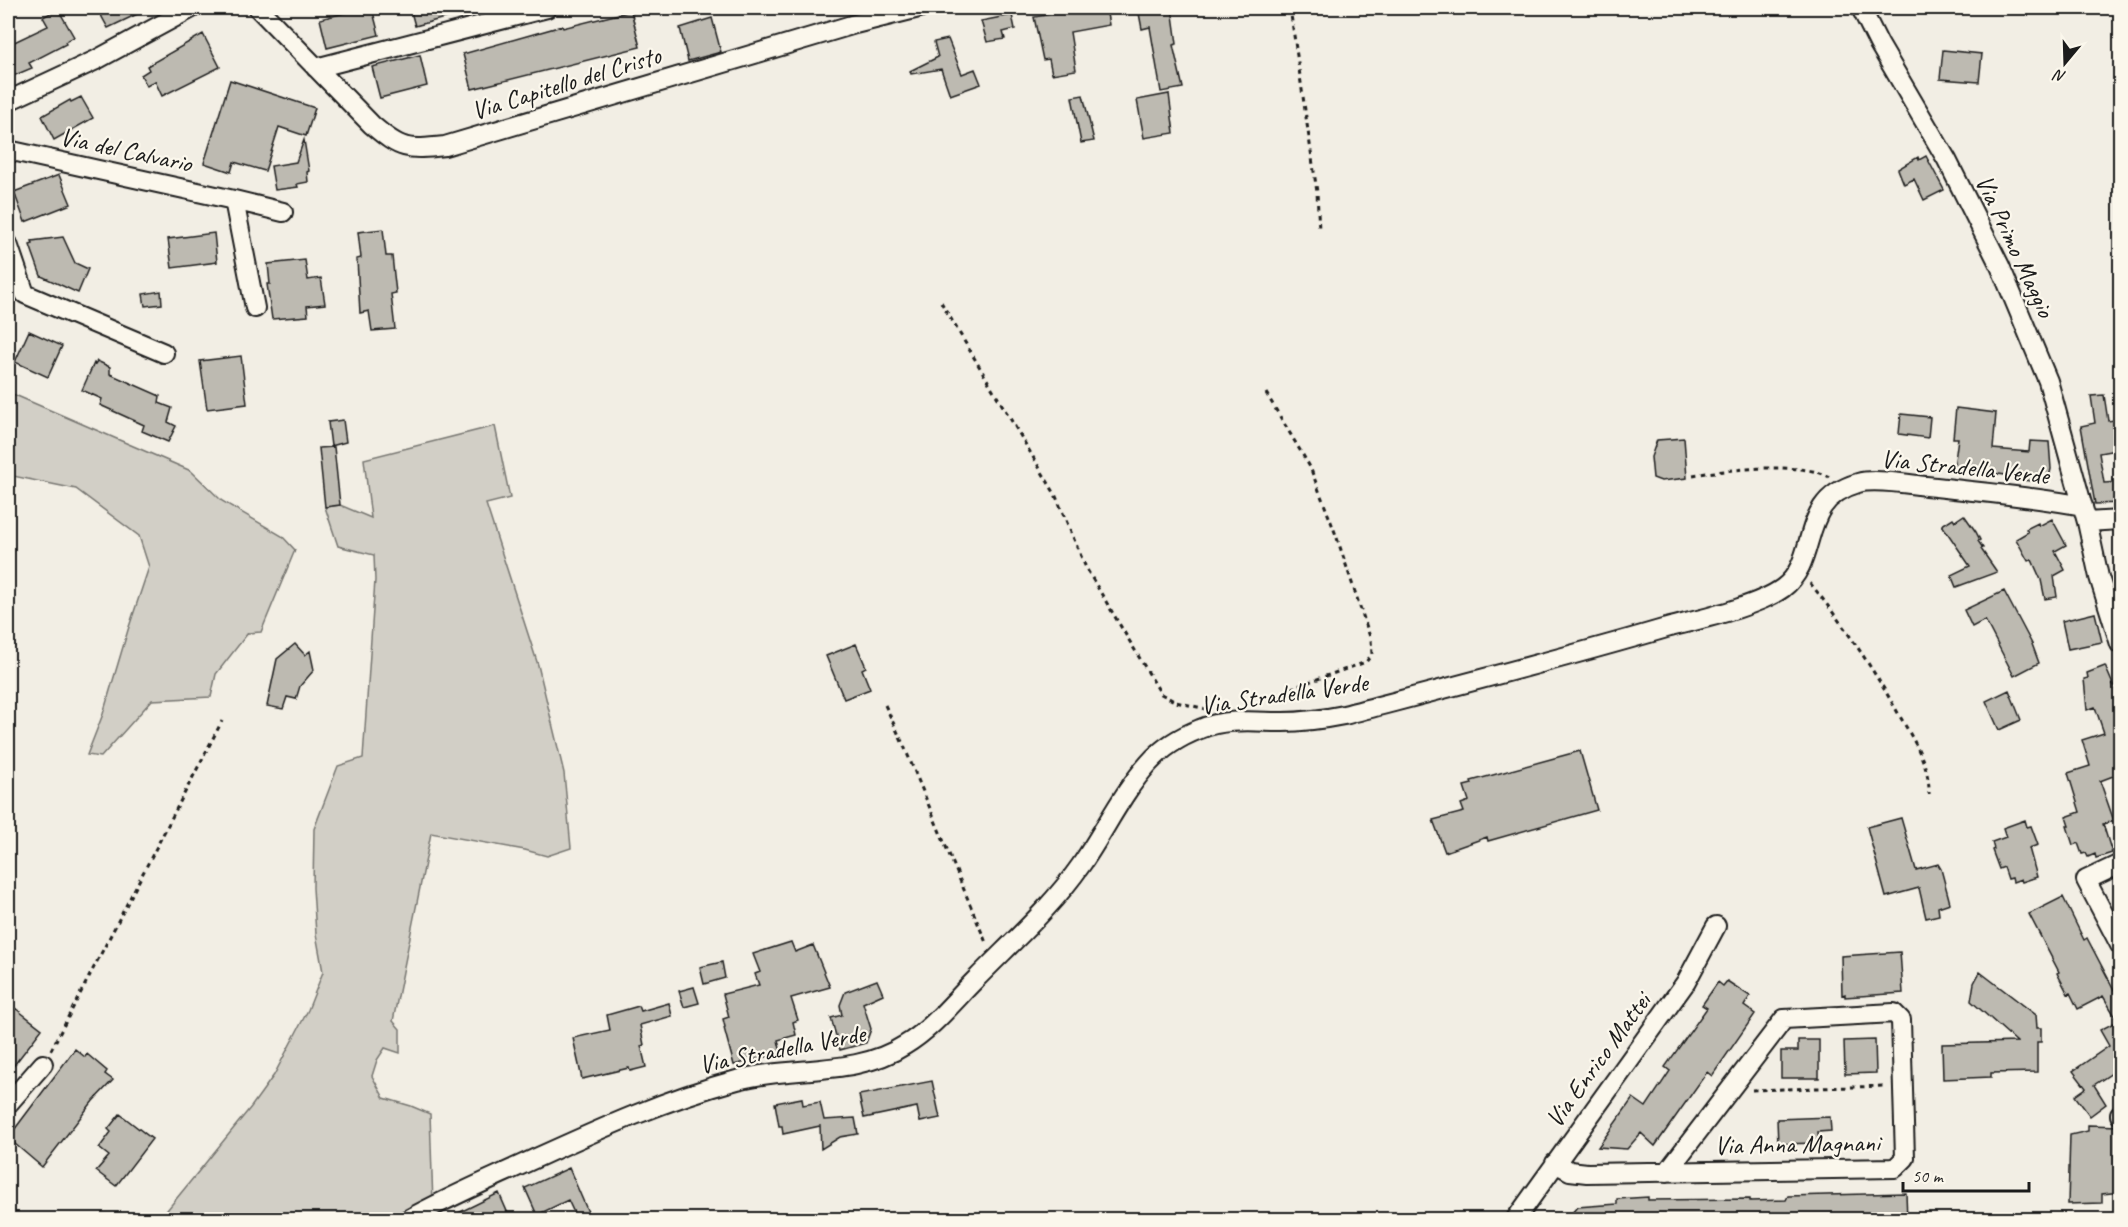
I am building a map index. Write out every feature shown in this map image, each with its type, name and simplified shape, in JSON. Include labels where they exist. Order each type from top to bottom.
[{"type":"street","points":[[8,101],[96,60],[192,8]]},
{"type":"street","name":"Via Capitello del Cristo","points":[[258,8],[372,125],[391,142],[414,149],[445,146],[852,16],[919,8]]},
{"type":"street","points":[[316,68],[501,13],[547,8]]},
{"type":"street","name":"Via Primo Maggio","points":[[1861,8],[1879,44],[1947,160],[2000,266],[2048,381],[2085,514],[2099,577],[2121,644]]},
{"type":"street","name":"Via del Calvario","points":[[8,150],[283,212]]},
{"type":"street","points":[[234,200],[255,308]]},
{"type":"street","points":[[8,244],[24,294],[164,353]]},
{"type":"street","name":"Via Stradella Verde","points":[[407,1220],[433,1205],[593,1132],[689,1094],[739,1079],[780,1071],[838,1067],[876,1059],[905,1046],[929,1026],[1056,897],[1080,866],[1150,762],[1176,741],[1202,728],[1235,721],[1310,721],[1344,716],[1585,652],[1760,600],[1783,588],[1799,571],[1821,506],[1840,490],[1860,482],[1894,483],[2085,514]]},
{"type":"street","points":[[2085,514],[2121,520]]},
{"type":"street","points":[[2121,864],[2086,880],[2121,945]]},
{"type":"street","name":"Via Enrico Mattei","points":[[1515,1220],[1686,982],[1716,926]]},
{"type":"street","name":"Via Anna Magnani","points":[[1555,1163],[1570,1171],[1587,1173],[1699,1172],[1895,1168],[1905,1158],[1900,1020],[1894,1013],[1784,1018],[1667,1172]]},
{"type":"street","points":[[8,1104],[43,1064]]},
{"type":"street","points":[[1690,1143],[1699,1172]]},
{"type":"path","points":[[1290,8],[1317,192],[1319,231]]},
{"type":"path","points":[[940,302],[1055,494],[1086,568],[1161,694],[1176,702],[1208,710]]},
{"type":"path","points":[[1266,393],[1310,466],[1371,640],[1372,654],[1366,662],[1286,690],[1281,700],[1280,722]]},
{"type":"path","points":[[1694,475],[1772,468],[1810,470],[1828,475],[1840,490]]},
{"type":"path","points":[[1799,571],[1858,645],[1885,689],[1924,763],[1929,779],[1929,794]]},
{"type":"path","points":[[885,705],[982,932],[990,965]]},
{"type":"path","points":[[43,1064],[70,1017],[222,721]]},
{"type":"path","points":[[1735,1083],[1744,1090],[1902,1085]]},
{"type":"shaded area","points":[[8,392],[191,471],[222,501],[282,536],[295,550],[261,632],[248,633],[216,674],[211,697],[152,700],[101,757],[87,755],[103,714],[149,567],[139,536],[76,489],[8,475]]},
{"type":"shaded area","points":[[495,426],[510,498],[486,504],[538,665],[564,773],[571,848],[547,856],[431,833],[393,1021],[400,1029],[400,1053],[385,1048],[377,1060],[372,1076],[384,1098],[430,1114],[433,1205],[407,1219],[159,1220],[251,1107],[274,1075],[308,1010],[323,972],[316,934],[313,888],[314,829],[338,766],[363,758],[375,580],[374,555],[338,546],[325,507],[340,505],[371,518],[364,459]]},
{"type":"building","points":[[97,8],[150,8],[108,28]]},
{"type":"building","points":[[372,8],[379,35],[327,48],[320,19]]},
{"type":"building","points":[[410,8],[466,8],[467,12],[415,26]]},
{"type":"building","points":[[1088,8],[1106,8],[1109,25],[1070,32],[1076,70],[1052,74],[1049,59],[1043,60],[1034,17]]},
{"type":"building","points":[[1138,8],[1172,8],[1177,44],[1173,45],[1183,88],[1161,92],[1150,27],[1142,29]]},
{"type":"building","points":[[58,9],[74,37],[65,42],[66,44],[29,63],[32,68],[8,78],[8,45],[48,26],[43,17]]},
{"type":"building","points":[[631,11],[640,47],[472,89],[463,54],[562,26],[563,28]]},
{"type":"building","points":[[1012,15],[1015,29],[1003,32],[1005,39],[987,42],[981,21]]},
{"type":"building","points":[[712,18],[721,52],[688,61],[680,28]]},
{"type":"building","points":[[203,34],[220,67],[162,96],[155,81],[147,86],[141,75],[149,70],[147,66]]},
{"type":"building","points":[[948,39],[962,74],[975,69],[981,84],[950,95],[941,69],[911,74],[910,71],[938,57],[934,42]]},
{"type":"building","points":[[1943,50],[1982,54],[1979,82],[1940,79]]},
{"type":"building","points":[[420,55],[427,86],[380,98],[372,67]]},
{"type":"building","points":[[230,80],[315,108],[306,136],[279,127],[265,171],[234,162],[231,172],[204,163]]},
{"type":"building","points":[[1169,94],[1174,133],[1144,138],[1137,100]]},
{"type":"building","points":[[1083,95],[1094,141],[1081,143],[1072,97]]},
{"type":"building","points":[[81,97],[93,118],[54,140],[42,116],[70,100],[71,102]]},
{"type":"building","points":[[304,140],[309,171],[307,172],[308,182],[297,184],[298,187],[275,190],[271,166],[296,162]]},
{"type":"building","points":[[1926,156],[1944,190],[1924,200],[1914,179],[1904,184],[1898,169],[1918,157],[1919,160]]},
{"type":"building","points":[[59,175],[71,204],[25,222],[14,192]]},
{"type":"building","points":[[383,229],[386,256],[392,256],[396,293],[391,294],[395,329],[372,331],[369,311],[360,313],[357,259],[361,258],[358,232]]},
{"type":"building","points":[[214,233],[217,262],[172,268],[168,239]]},
{"type":"building","points":[[63,237],[75,263],[88,269],[78,293],[41,276],[30,245],[33,244],[32,241]]},
{"type":"building","points":[[305,260],[308,280],[321,278],[325,304],[307,306],[308,316],[272,319],[267,284],[270,284],[268,264]]},
{"type":"building","points":[[161,291],[162,304],[145,306],[143,294]]},
{"type":"building","points":[[29,331],[62,346],[48,377],[15,362]]},
{"type":"building","points":[[241,356],[247,404],[207,409],[200,361]]},
{"type":"building","points":[[97,361],[110,367],[110,374],[160,396],[159,403],[172,408],[168,422],[176,426],[168,442],[142,431],[144,425],[100,405],[102,399],[82,390]]},
{"type":"building","points":[[2104,395],[2108,421],[2121,419],[2121,449],[2099,453],[2104,483],[2121,482],[2121,503],[2095,504],[2081,426],[2095,423],[2091,396]]},
{"type":"building","points":[[1956,408],[1996,413],[1993,449],[2029,452],[2030,441],[2049,442],[2051,469],[2048,482],[2020,480],[2020,477],[1954,468],[1958,438],[1953,438]]},
{"type":"building","points":[[1901,414],[1930,417],[1928,438],[1899,434]]},
{"type":"building","points":[[343,420],[346,442],[331,446],[328,422]]},
{"type":"building","points":[[1684,438],[1687,478],[1661,481],[1653,478],[1651,457],[1657,440]]},
{"type":"building","points":[[334,447],[340,505],[325,507],[319,448]]},
{"type":"building","points":[[1964,515],[1980,540],[1978,541],[1983,548],[1981,549],[1997,572],[1956,587],[1951,575],[1970,566],[1942,525],[1953,518],[1955,521]]},
{"type":"building","points":[[2052,519],[2066,545],[2055,551],[2065,570],[2054,576],[2057,597],[2045,599],[2041,580],[2032,560],[2028,561],[2016,539],[2028,532],[2026,529],[2038,523],[2039,526]]},
{"type":"building","points":[[2004,591],[2032,644],[2039,663],[2014,676],[1985,620],[1972,627],[1964,610]]},
{"type":"building","points":[[2095,613],[2102,642],[2068,649],[2062,621]]},
{"type":"building","points":[[295,644],[305,655],[310,651],[314,670],[300,686],[296,699],[287,697],[283,709],[267,706],[277,659]]},
{"type":"building","points":[[856,644],[866,667],[862,669],[870,689],[844,699],[826,656]]},
{"type":"building","points":[[2105,666],[2121,703],[2121,773],[2100,781],[2114,821],[2103,824],[2112,853],[2096,858],[2095,854],[2088,857],[2086,853],[2082,854],[2078,843],[2073,845],[2066,817],[2080,812],[2068,773],[2090,766],[2082,740],[2104,733],[2095,707],[2087,710],[2084,679],[2088,678],[2087,673]]},
{"type":"building","points":[[2009,690],[2021,720],[1999,730],[1986,701]]},
{"type":"building","points":[[1580,751],[1597,810],[1488,841],[1487,837],[1445,852],[1433,820],[1464,812],[1461,804],[1469,801],[1464,786],[1472,784],[1471,781]]},
{"type":"building","points":[[1901,818],[1916,870],[1938,864],[1941,869],[1950,903],[1938,907],[1939,915],[1926,918],[1919,888],[1886,897],[1867,827]]},
{"type":"building","points":[[2025,820],[2027,827],[2031,826],[2038,845],[2029,848],[2037,877],[2022,882],[2021,879],[2013,882],[2012,878],[2008,879],[2004,867],[1999,869],[1992,850],[1994,849],[1992,842],[2006,837],[2003,828]]},
{"type":"building","points":[[2063,897],[2084,940],[2087,938],[2121,1003],[2121,1067],[2094,1085],[2106,1104],[2090,1116],[2075,1096],[2086,1088],[2073,1071],[2109,1046],[2100,1030],[2118,1021],[2103,996],[2078,1009],[2057,973],[2059,972],[2029,914]]},
{"type":"building","points":[[791,942],[795,952],[813,945],[830,987],[791,998],[798,1020],[793,1022],[796,1035],[778,1040],[781,1053],[734,1065],[724,1028],[723,1019],[729,1017],[723,994],[759,985],[755,974],[760,972],[753,954]]},
{"type":"building","points":[[1900,952],[1903,993],[1845,997],[1845,994],[1842,995],[1841,956]]},
{"type":"building","points":[[722,962],[725,978],[704,984],[700,967]]},
{"type":"building","points":[[1980,972],[2036,1015],[2037,1028],[2041,1028],[2041,1042],[2037,1042],[2037,1072],[1991,1073],[1991,1077],[1943,1079],[1942,1044],[2017,1042],[1971,1001],[1974,983]]},
{"type":"building","points":[[877,980],[883,994],[863,1003],[871,1029],[866,1043],[840,1050],[831,1018],[842,1015],[840,1005],[845,992]]},
{"type":"building","points":[[1727,981],[1750,996],[1744,1006],[1755,1014],[1712,1076],[1707,1072],[1655,1146],[1641,1133],[1627,1149],[1598,1147],[1633,1098],[1646,1107],[1670,1071],[1665,1067],[1707,1008],[1702,1005],[1718,982],[1723,986]]},
{"type":"building","points":[[694,987],[699,1003],[684,1007],[679,991]]},
{"type":"building","points":[[669,1003],[672,1016],[640,1025],[644,1045],[641,1046],[646,1067],[630,1071],[629,1068],[582,1079],[573,1038],[610,1030],[607,1015],[639,1006],[641,1011]]},
{"type":"building","points":[[15,1008],[42,1029],[8,1073],[8,1018]]},
{"type":"building","points":[[1798,1040],[1819,1040],[1819,1078],[1781,1078],[1781,1051],[1798,1051]]},
{"type":"building","points":[[1875,1040],[1876,1073],[1845,1074],[1844,1041]]},
{"type":"building","points":[[75,1049],[85,1057],[87,1054],[107,1071],[105,1074],[113,1080],[93,1101],[42,1167],[8,1138]]},
{"type":"building","points":[[932,1081],[940,1118],[920,1122],[917,1107],[864,1118],[859,1095]]},
{"type":"building","points":[[802,1098],[803,1105],[820,1102],[824,1120],[855,1118],[858,1134],[840,1137],[821,1149],[820,1126],[783,1134],[782,1126],[779,1126],[775,1103]]},
{"type":"building","points":[[120,1114],[152,1139],[116,1186],[96,1171],[109,1156],[99,1148],[111,1132],[108,1129]]},
{"type":"building","points":[[1830,1117],[1831,1131],[1818,1132],[1819,1143],[1778,1144],[1777,1119]]},
{"type":"building","points":[[2088,1125],[2119,1126],[2121,1192],[2102,1194],[2102,1203],[2068,1204],[2070,1135],[2088,1131]]},
{"type":"building","points":[[569,1168],[588,1212],[576,1217],[568,1200],[537,1215],[525,1188]]},
{"type":"building","points":[[499,1193],[509,1216],[501,1220],[444,1220]]},
{"type":"building","points":[[1906,1193],[1907,1220],[1566,1220],[1577,1207],[1617,1204],[1617,1199],[1648,1197],[1648,1200],[1750,1199],[1750,1201],[1786,1200],[1788,1196]]}]
